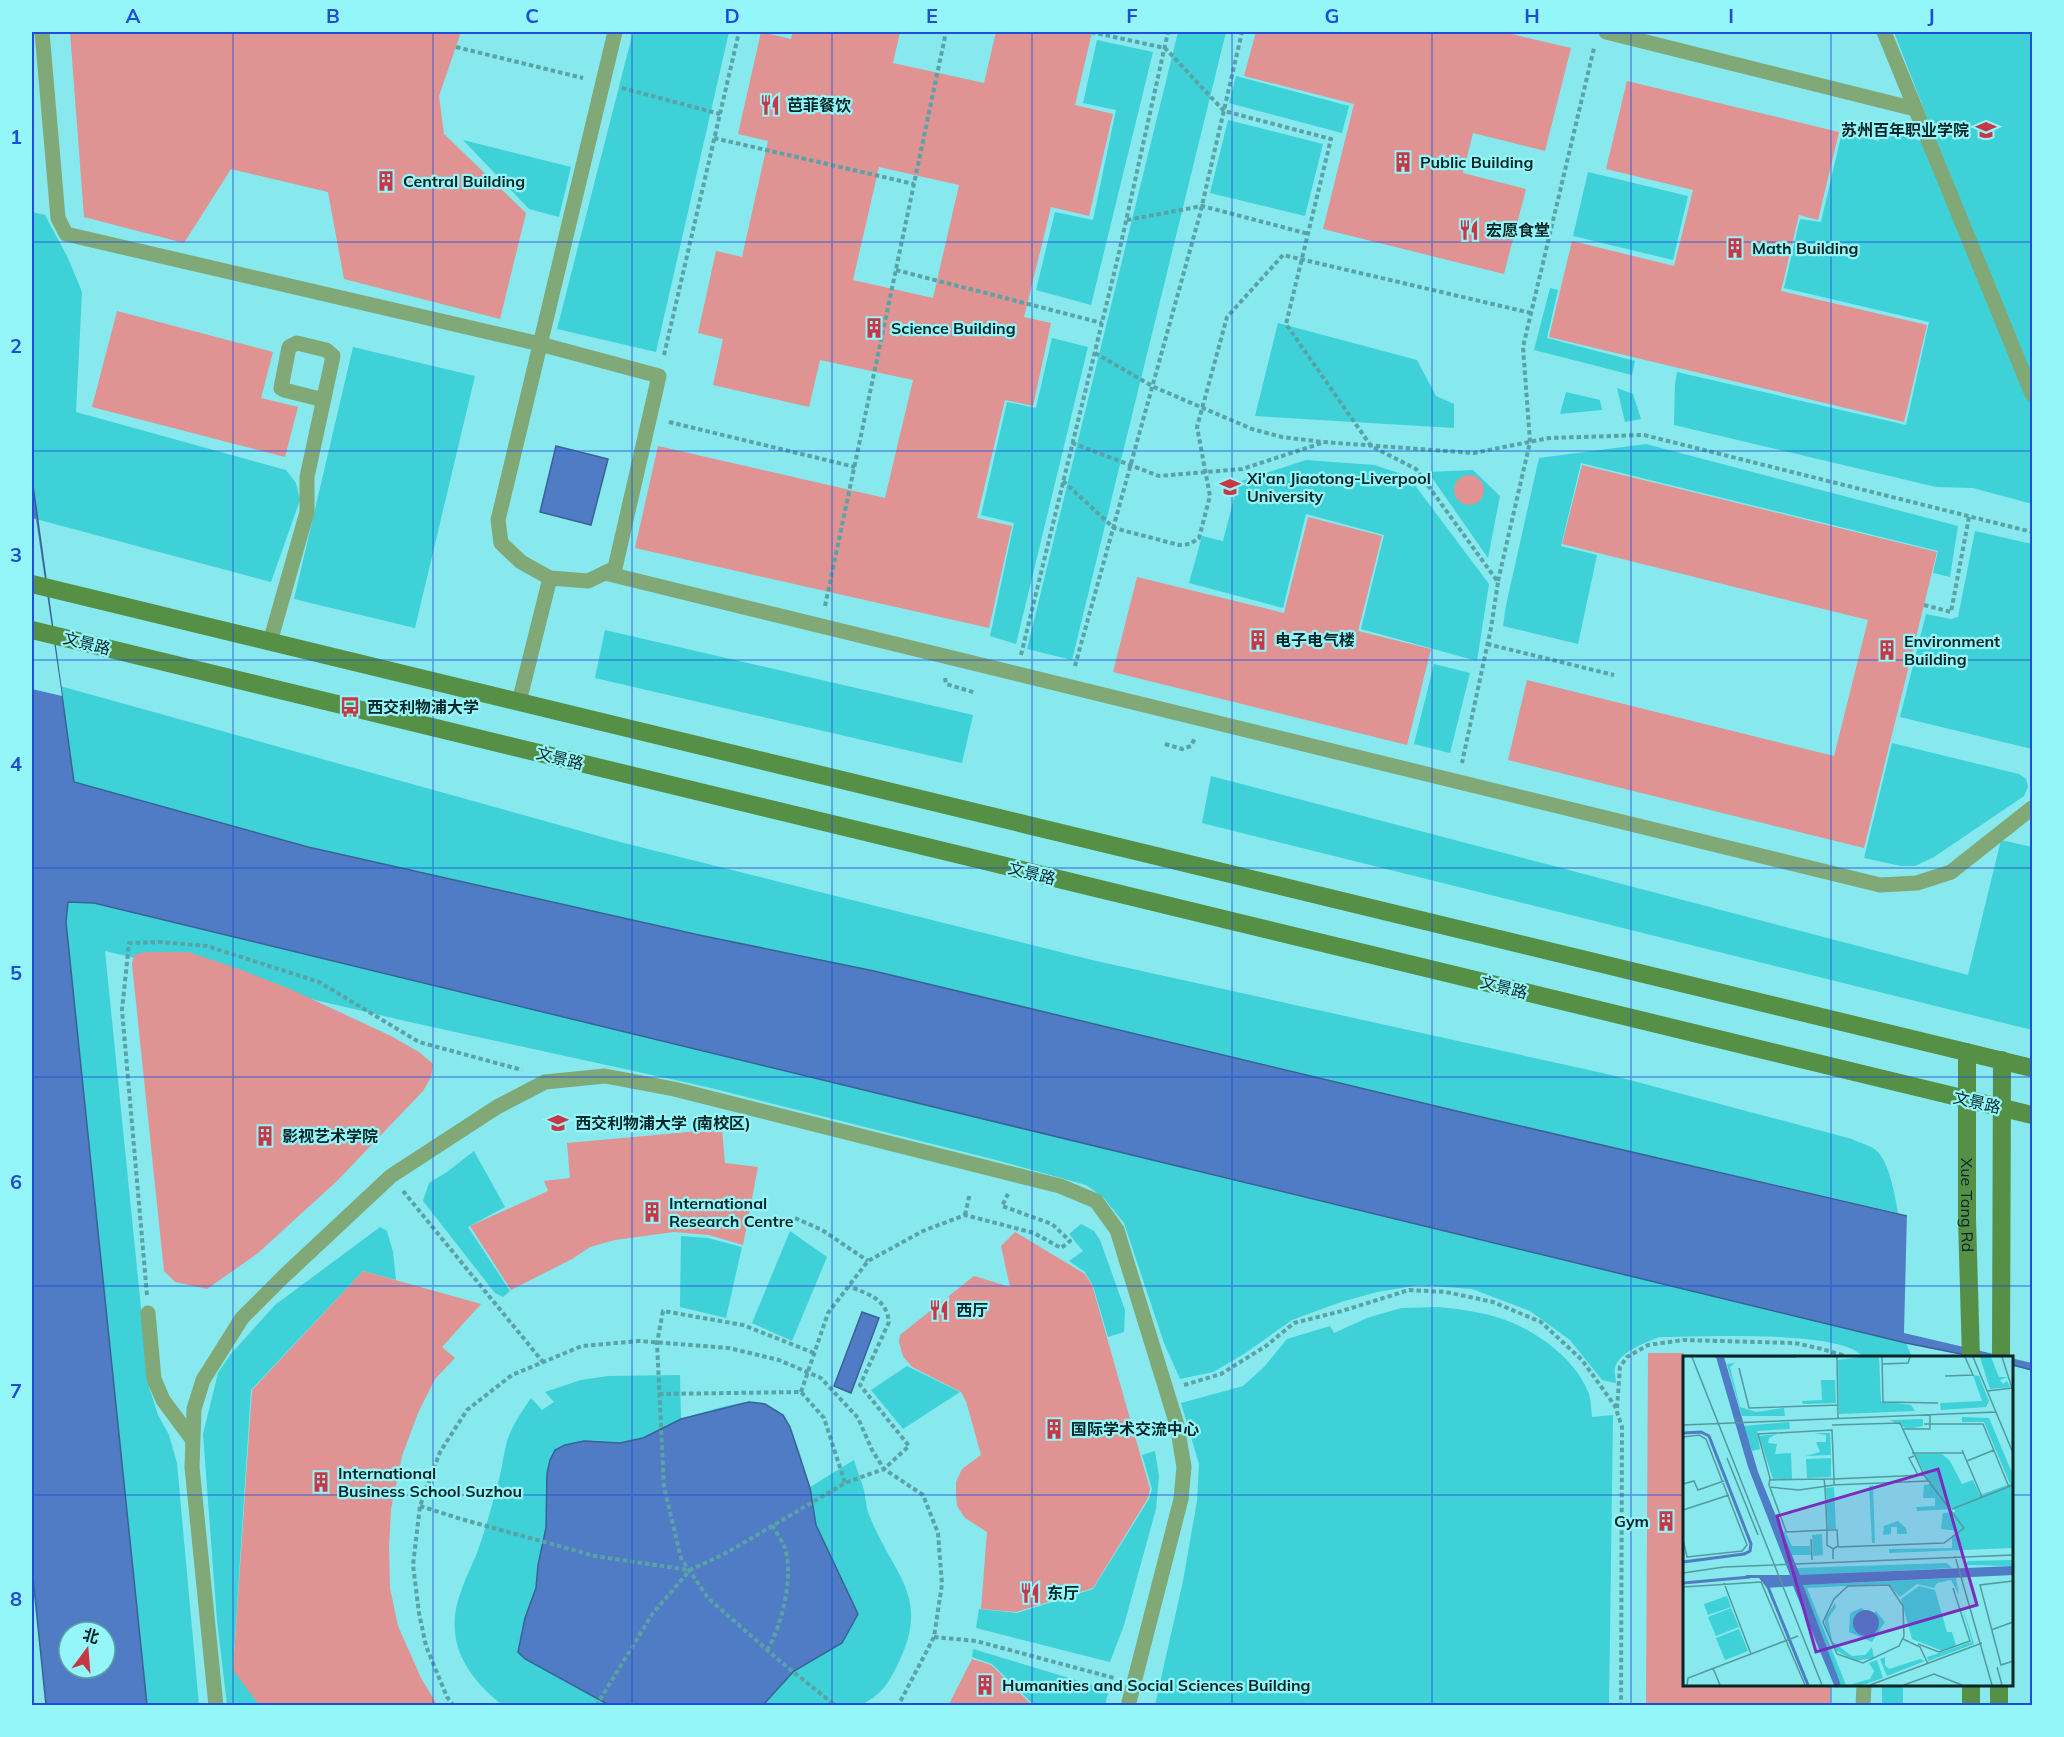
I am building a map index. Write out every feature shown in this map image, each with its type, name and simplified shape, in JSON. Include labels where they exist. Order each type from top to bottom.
[{"type":"main road","points":[[32,584],[2032,1068]]},
{"type":"main road","name":"文景路","points":[[32,630],[2032,1115]]},
{"type":"main road","name":"Xue Tang Rd","points":[[1967,1052],[1967,1219],[1971,1356]]},
{"type":"main road","name":"Xue Tang Rd","points":[[2001,1060],[2001,1356]]},
{"type":"main road","points":[[1971,1686],[1971,1706]]},
{"type":"main road","points":[[1999,1686],[1999,1706]]},
{"type":"lane","points":[[42,32],[58,218],[66,234],[540,344],[659,376],[615,568],[588,581],[550,578],[521,562],[501,543],[498,520],[540,344],[603,83],[615,32]]},
{"type":"lane","points":[[1884,32],[2032,394]]},
{"type":"lane","points":[[1600,37],[1915,109]]},
{"type":"lane","points":[[270,642],[307,512],[307,477],[324,398]]},
{"type":"lane","points":[[605,573],[1880,885],[1917,883],[1951,872],[2032,808]]},
{"type":"lane","points":[[519,702],[550,578]]},
{"type":"lane","points":[[216,1706],[192,1467],[194,1409],[203,1380],[242,1318],[391,1176],[497,1107],[545,1082],[605,1076],[674,1089],[1019,1175],[1060,1186],[1095,1202],[1117,1230],[1177,1425],[1184,1467],[1181,1499],[1128,1706]]},
{"type":"lane","points":[[148,1313],[154,1379],[162,1400],[192,1439]]},
{"type":"lane","points":[[1863,1686],[1863,1706]]},
{"type":"path","points":[[659,376],[739,32]]},
{"type":"path","points":[[821,626],[946,32]]},
{"type":"path","points":[[1091,32],[1165,48],[1224,111],[1331,139],[1286,324],[1371,446],[1416,469],[1498,582]]},
{"type":"path","points":[[1016,674],[1127,220],[1168,32]]},
{"type":"path","points":[[1069,687],[1154,387],[1202,206],[1242,32]]},
{"type":"path","points":[[1458,782],[1498,582],[1530,442],[1523,347],[1600,37]]},
{"type":"path","points":[[456,47],[720,114]]},
{"type":"path","points":[[714,138],[914,184]]},
{"type":"path","points":[[1127,220],[1202,206],[1309,234]]},
{"type":"path","points":[[1063,481],[1114,528],[1179,545],[1199,538],[1210,496],[1197,427],[1227,317],[1283,255],[1531,313]]},
{"type":"path","points":[[896,270],[1102,323]]},
{"type":"path","points":[[1095,353],[1154,387],[1252,429],[1282,436],[1323,442],[1474,453],[1549,438],[1644,435],[2032,532]]},
{"type":"path","points":[[651,417],[855,467]]},
{"type":"path","points":[[1072,443],[1159,476],[1242,469],[1323,442]]},
{"type":"path","points":[[1924,605],[1952,612],[1969,517]]},
{"type":"path","points":[[1487,644],[1614,675]]},
{"type":"path","points":[[148,1313],[122,1010],[129,943],[160,942],[207,946],[319,982],[418,1042],[562,1080]]},
{"type":"path","points":[[801,1392],[828,1313],[868,1261],[923,1231],[965,1215],[1034,1233],[1061,1248],[1070,1241],[1052,1224],[1002,1206],[1019,1175]]},
{"type":"path","points":[[391,1176],[543,1362]]},
{"type":"path","points":[[965,1215],[970,1193]]},
{"type":"path","points":[[795,1218],[822,1230],[868,1261]]},
{"type":"path","points":[[596,1706],[653,1613],[690,1570],[728,1552],[845,1483],[884,1469],[909,1446],[860,1385],[889,1322],[888,1311],[881,1301],[849,1286]]},
{"type":"path","points":[[1166,1390],[1221,1374],[1266,1346],[1294,1323],[1409,1290],[1446,1292],[1493,1302],[1541,1322],[1582,1360],[1615,1406],[1622,1427],[1621,1706]]},
{"type":"path","points":[[814,1353],[743,1324],[663,1311],[657,1343],[664,1487],[681,1558],[708,1598],[836,1706]]},
{"type":"path","points":[[1617,1412],[1620,1367],[1627,1357],[1648,1345],[1683,1340],[1795,1343],[1822,1348],[1843,1356]]},
{"type":"path","points":[[454,1706],[447,1697],[426,1646],[413,1565],[420,1506],[440,1452],[467,1410],[512,1376],[582,1346],[639,1341],[729,1348],[779,1360],[821,1378],[858,1418],[872,1450],[884,1469],[922,1495],[938,1533],[942,1584],[934,1637],[898,1706]]},
{"type":"path","points":[[659,1394],[801,1392],[824,1418],[845,1483]]},
{"type":"path","points":[[420,1506],[594,1556],[690,1570]]},
{"type":"path","points":[[767,1650],[775,1638],[789,1580],[785,1547],[772,1526]]},
{"type":"path","points":[[934,1637],[976,1641],[1134,1683]]},
{"type":"shaded area","points":[[633,32],[729,32],[656,352],[557,329]]},
{"type":"shaded area","points":[[1178,32],[1226,32],[1072,660],[1027,649]]},
{"type":"shaded area","points":[[1894,32],[2032,32],[2032,504],[1973,488],[1936,487],[1674,425],[1677,372],[1906,425],[1929,322],[1784,288],[1800,219],[1821,222],[1842,132],[1879,141],[1880,134],[1885,130],[1921,141],[1928,120]]},
{"type":"shaded area","points":[[1097,40],[1153,52],[1091,305],[1036,290],[1055,212],[1093,220],[1116,110],[1083,103]]},
{"type":"shaded area","points":[[1236,76],[1349,106],[1342,133],[1229,103]]},
{"type":"shaded area","points":[[1228,120],[1323,144],[1305,216],[1210,193]]},
{"type":"shaded area","points":[[463,140],[571,167],[559,217],[529,209]]},
{"type":"shaded area","points":[[1588,172],[1688,196],[1673,260],[1573,236]]},
{"type":"shaded area","points":[[32,212],[45,215],[68,258],[82,292],[76,412],[286,470],[296,483],[300,500],[271,582],[36,519],[32,478]]},
{"type":"shaded area","points":[[1550,288],[1558,290],[1547,338],[1635,361],[1632,375],[1534,350]]},
{"type":"shaded area","points":[[1278,323],[1417,360],[1436,396],[1454,404],[1454,428],[1255,416]]},
{"type":"shaded area","points":[[1052,338],[1088,347],[1016,644],[990,636],[1014,523],[981,515],[1007,402],[1036,408]]},
{"type":"shaded area","points":[[353,347],[475,376],[415,628],[294,599]]},
{"type":"shaded area","points":[[1617,388],[1633,394],[1641,419],[1625,422]]},
{"type":"shaded area","points":[[1566,392],[1600,400],[1602,410],[1560,414]]},
{"type":"shaded area","points":[[1646,444],[1958,526],[1950,577],[1933,573],[1938,551],[1581,463],[1561,546],[1597,555],[1578,644],[1503,626],[1539,458]]},
{"type":"shaded area","points":[[556,446],[608,459],[591,525],[540,512]]},
{"type":"shaded area","points":[[1306,460],[1374,465],[1408,476],[1489,584],[1477,661],[1361,629],[1384,535],[1306,514],[1283,608],[1189,583],[1202,536],[1223,541],[1238,482]]},
{"type":"shaded area","points":[[1473,470],[1500,496],[1488,558],[1428,472]]},
{"type":"shaded area","points":[[32,478],[74,782],[308,847],[699,935],[874,971],[1473,1115],[2032,1245],[2032,1370],[2013,1365],[2013,1356],[1971,1356],[1906,1343],[94,903],[68,902],[66,922],[147,1705],[46,1705],[32,1568]]},
{"type":"shaded area","points":[[1975,531],[2032,544],[2032,749],[1900,717],[1926,614],[1951,619],[1958,617]]},
{"type":"shaded area","points":[[605,630],[973,715],[962,763],[595,678]]},
{"type":"shaded area","points":[[1434,664],[1470,673],[1450,753],[1414,744]]},
{"type":"shaded area","points":[[60,686],[620,842],[1092,960],[1607,1074],[1852,1139],[1873,1148],[1882,1158],[1891,1181],[1898,1213],[1473,1115],[874,971],[699,935],[308,847],[74,782]]},
{"type":"shaded area","points":[[1892,743],[2019,774],[2026,779],[2028,787],[2024,796],[1934,857],[1915,866],[1901,866],[1864,858]]},
{"type":"shaded area","points":[[1211,776],[1968,975],[2001,840],[2032,847],[2032,1030],[1202,823]]},
{"type":"shaded area","points":[[68,902],[94,903],[1906,1343],[1912,1356],[1862,1356],[1850,1348],[1800,1338],[1660,1337],[1634,1348],[1622,1357],[1615,1368],[1616,1383],[1602,1380],[1570,1340],[1530,1311],[1472,1289],[1419,1285],[1377,1292],[1292,1320],[1244,1354],[1213,1372],[1180,1379],[1164,1343],[1124,1223],[1103,1197],[1086,1185],[707,1087],[414,1023],[105,951],[149,1387],[158,1415],[169,1435],[177,1463],[199,1705],[140,1705],[66,922]]},
{"type":"shaded area","points":[[474,1151],[505,1207],[468,1227],[510,1291],[503,1297],[495,1293],[423,1201],[429,1183]]},
{"type":"shaded area","points":[[1081,1224],[1094,1231],[1100,1240],[1125,1310],[1124,1332],[1108,1337],[1093,1286],[1085,1272],[1069,1261],[1083,1251],[1069,1234]]},
{"type":"shaded area","points":[[380,1227],[387,1231],[393,1252],[396,1280],[363,1271],[251,1390],[233,1669],[260,1705],[227,1705],[217,1621],[203,1434],[218,1373],[230,1355],[275,1305]]},
{"type":"shaded area","points":[[790,1231],[827,1257],[792,1341],[752,1323]]},
{"type":"shaded area","points":[[681,1236],[708,1238],[742,1247],[726,1318],[680,1307]]},
{"type":"shaded area","points":[[1440,1307],[1495,1317],[1536,1335],[1558,1351],[1584,1382],[1591,1402],[1592,1417],[1613,1415],[1609,1705],[1155,1705],[1183,1581],[1197,1501],[1199,1464],[1181,1403],[1243,1386],[1264,1367],[1287,1339],[1330,1326],[1334,1333],[1367,1318],[1401,1308]]},
{"type":"shaded area","points":[[862,1312],[879,1318],[851,1393],[834,1386]]},
{"type":"shaded area","points":[[907,1366],[960,1392],[903,1429],[871,1390]]},
{"type":"shaded area","points":[[680,1375],[681,1419],[748,1402],[763,1403],[774,1409],[784,1419],[791,1432],[810,1487],[854,1460],[869,1514],[906,1588],[911,1622],[907,1642],[890,1678],[883,1689],[861,1705],[504,1706],[478,1683],[465,1664],[455,1631],[458,1601],[485,1528],[499,1481],[508,1438],[531,1398],[542,1410],[554,1402],[545,1392],[581,1380],[608,1376]]},
{"type":"shaded area","points":[[749,1402],[765,1404],[783,1415],[790,1427],[810,1488],[816,1525],[858,1614],[842,1643],[794,1671],[763,1705],[609,1705],[525,1659],[518,1652],[525,1618],[536,1588],[538,1565],[546,1528],[547,1473],[555,1450],[565,1445],[584,1441],[620,1443],[643,1438],[681,1419]]},
{"type":"shaded area","points":[[1155,1451],[1159,1476],[1156,1509],[1124,1625],[1110,1662],[976,1628],[979,1609],[1017,1613],[1093,1589],[1149,1499],[1152,1489],[1142,1455]]},
{"type":"shaded area","points":[[973,1649],[1109,1690],[1105,1705],[1034,1705],[992,1664],[972,1657]]},
{"type":"shaded area","points":[[1882,1686],[1903,1686],[1903,1705],[1882,1705]]},
{"type":"pier","points":[[32,518],[36,519],[62,696],[32,689]]},
{"type":"pier","points":[[1907,1212],[2032,1242],[2032,1363],[2013,1359],[2013,1356],[2002,1356],[1904,1333]]},
{"type":"building","name":"Central Building","points":[[70,32],[461,32],[439,96],[444,134],[526,213],[500,319],[344,279],[328,192],[231,169],[184,243],[84,217]]},
{"type":"building","name":"Science Building","points":[[761,32],[791,39],[793,32],[900,32],[893,63],[984,83],[996,32],[1092,32],[1075,105],[1113,114],[1089,216],[1051,207],[1024,317],[1051,323],[1033,406],[1005,400],[977,518],[1012,526],[989,628],[635,548],[658,446],[885,498],[913,380],[820,360],[809,407],[713,385],[723,339],[698,333],[716,251],[742,257],[768,141],[738,134]],"holes":[[[879,167],[959,185],[933,298],[853,280]]]},
{"type":"building","name":"Public Building","points":[[1256,32],[1503,32],[1571,48],[1545,151],[1473,133],[1463,173],[1526,189],[1504,274],[1323,229],[1354,104],[1244,76]]},
{"type":"building","name":"Math Building","points":[[1627,81],[1839,132],[1818,220],[1799,215],[1781,291],[1927,325],[1904,422],[1549,337],[1572,241],[1674,266],[1693,190],[1606,169]]},
{"type":"building","points":[[117,311],[273,352],[261,398],[298,407],[285,457],[92,407]]},
{"type":"building","name":"Environment Building","points":[[1582,465],[1937,552],[1864,848],[1508,760],[1527,680],[1834,756],[1868,620],[1562,544]]},
{"type":"building","points":[[1469,475],[1480,479],[1484,490],[1480,501],[1469,505],[1458,501],[1454,490],[1458,479]]},
{"type":"building","name":"电子电气楼","points":[[1308,517],[1382,536],[1358,631],[1431,649],[1407,745],[1113,672],[1137,577],[1284,613]]},
{"type":"building","name":"影视艺术学院","points":[[145,952],[188,952],[239,969],[290,989],[391,1036],[419,1052],[433,1064],[431,1077],[423,1091],[337,1181],[258,1253],[207,1289],[175,1282],[164,1271],[132,964],[134,955]]},
{"type":"building","name":"International Research Centre","points":[[722,1129],[725,1163],[758,1167],[743,1245],[709,1235],[674,1232],[615,1240],[590,1247],[572,1259],[511,1290],[470,1226],[548,1191],[544,1181],[570,1178],[567,1143]]},
{"type":"building","name":"国际学术交流中心","points":[[1015,1232],[1085,1274],[1092,1285],[1150,1489],[1148,1498],[1093,1588],[1016,1612],[981,1609],[987,1532],[965,1518],[957,1506],[956,1494],[956,1482],[962,1469],[981,1455],[966,1401],[961,1392],[912,1367],[903,1356],[899,1342],[900,1335],[974,1276],[1010,1287],[1001,1246]]},
{"type":"building","name":"International Business School Suzhou","points":[[363,1271],[481,1304],[442,1347],[455,1358],[435,1379],[418,1413],[402,1456],[391,1509],[390,1588],[398,1626],[421,1678],[438,1706],[260,1706],[233,1670],[252,1390]]},
{"type":"building","name":"Gym","points":[[1648,1353],[1684,1353],[1683,1686],[1830,1686],[1830,1706],[1646,1706]]},
{"type":"building","name":"Humanities and Social Sciences Building","points":[[972,1659],[991,1665],[1033,1706],[948,1706]]},
{"type":"place","name":"芭菲餐饮","points":[[770,105]]},
{"type":"place","name":"苏州百年职业学院","points":[[1986,130]]},
{"type":"place","name":"Public Building","points":[[1403,162]]},
{"type":"place","name":"Central Building","points":[[386,181]]},
{"type":"place","name":"宏愿食堂","points":[[1469,230]]},
{"type":"place","name":"Math Building","points":[[1735,248]]},
{"type":"place","name":"Science Building","points":[[874,328]]},
{"type":"place","name":"Xi'an Jiaotong-Liverpool University","points":[[1230,487]]},
{"type":"place","name":"电子电气楼","points":[[1258,640]]},
{"type":"place","name":"Environment Building","points":[[1887,650]]},
{"type":"place","name":"西交利物浦大学","points":[[350,707]]},
{"type":"place","name":"西交利物浦大学 (南校区)","points":[[558,1123]]},
{"type":"place","name":"影视艺术学院","points":[[265,1136]]},
{"type":"place","name":"International Research Centre","points":[[652,1212]]},
{"type":"place","name":"西厅","points":[[939,1310]]},
{"type":"place","name":"国际学术交流中心","points":[[1054,1429]]},
{"type":"place","name":"International Business School Suzhou","points":[[321,1482]]},
{"type":"place","name":"Gym","points":[[1666,1521]]},
{"type":"place","name":"东厅","points":[[1030,1593]]},
{"type":"place","name":"Humanities and Social Sciences Building","points":[[985,1685]]}]
